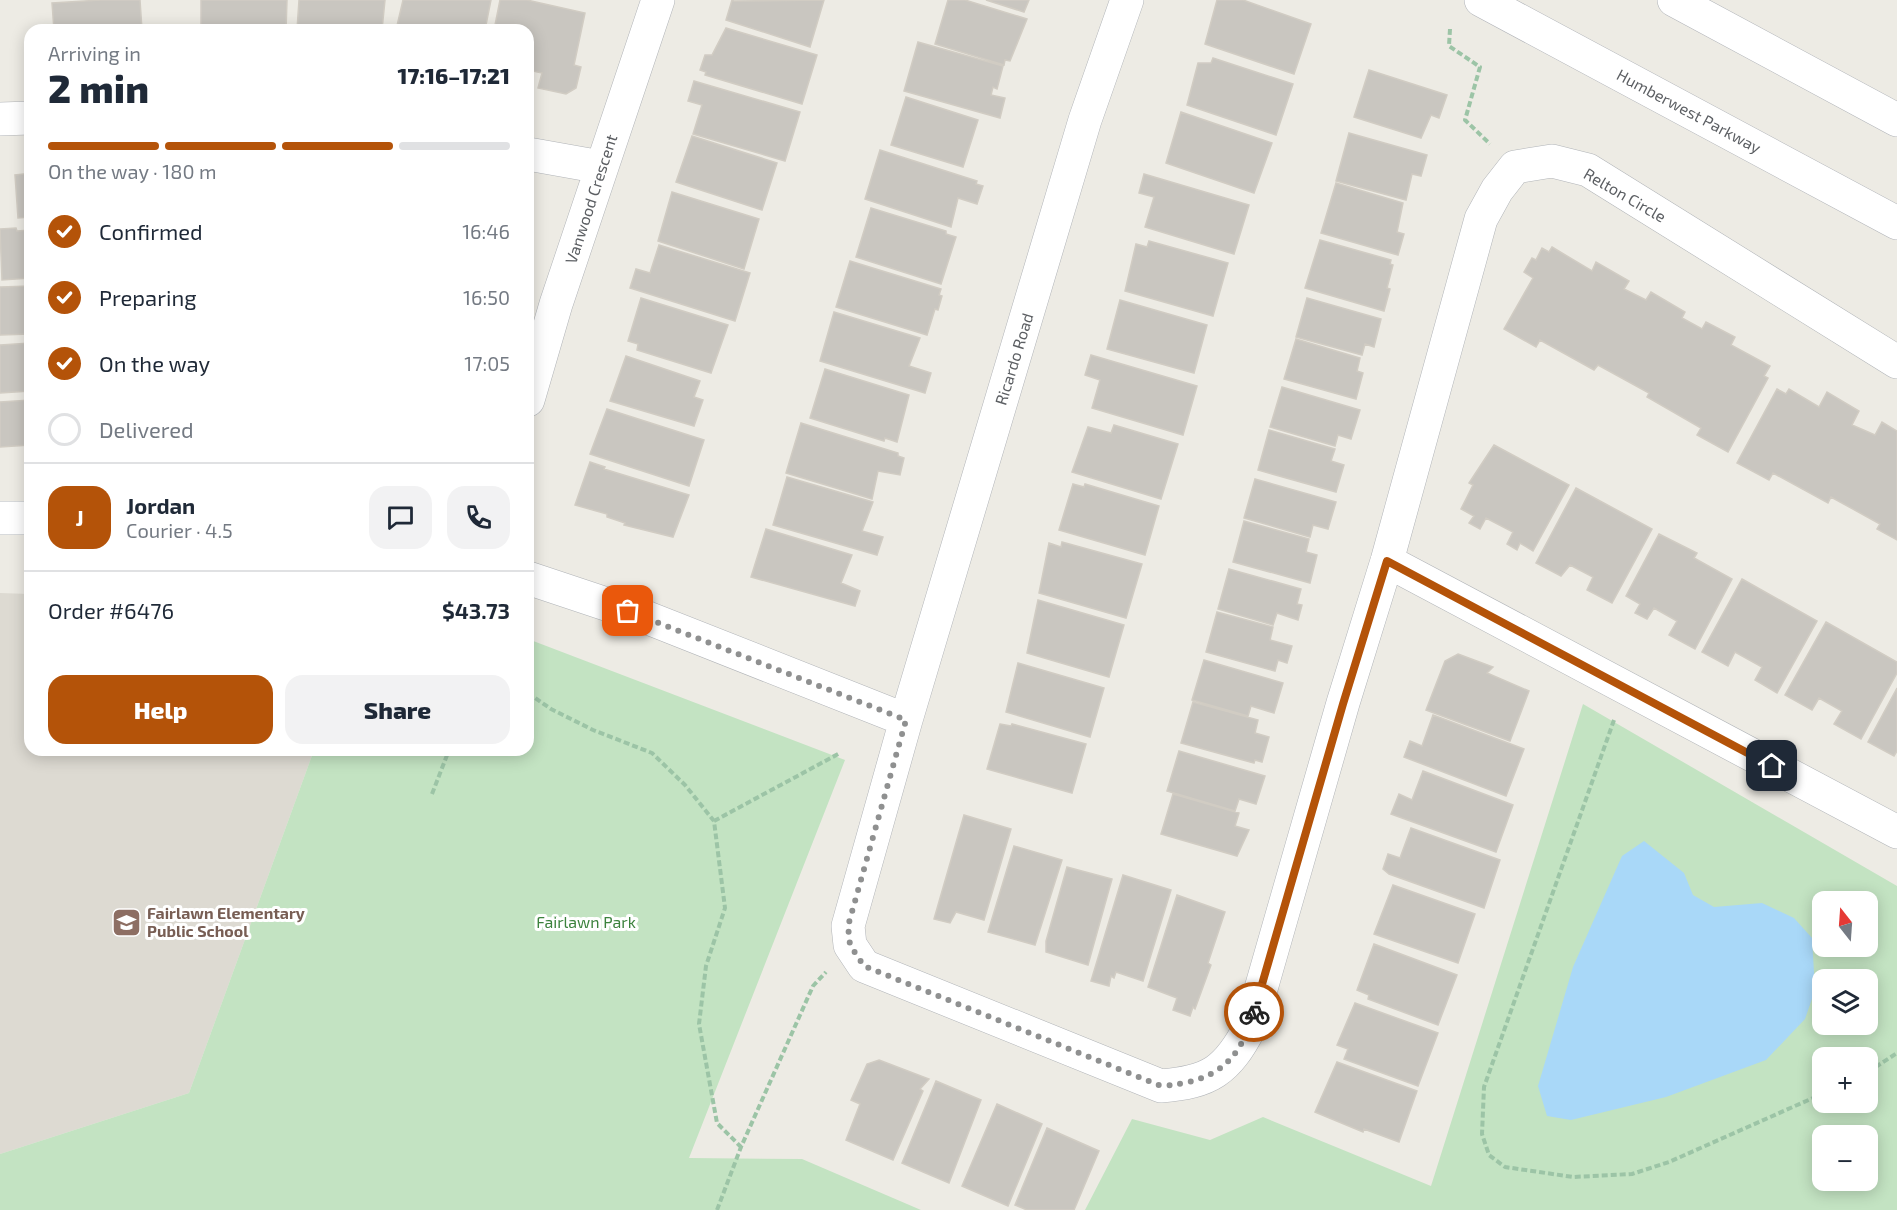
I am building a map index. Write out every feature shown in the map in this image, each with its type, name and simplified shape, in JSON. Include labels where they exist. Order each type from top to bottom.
[{"type":"street","name":"Vanwood Crescent","points":[[534,379],[601,166],[658,0]]},
{"type":"street","name":"Ricardo Road","points":[[906,720],[1085,120],[1127,0]]},
{"type":"street","name":"Humberwest Parkway","points":[[1481,0],[1897,223]]},
{"type":"street","points":[[1674,0],[1897,120]]},
{"type":"street","points":[[0,119],[24,118]]},
{"type":"street","points":[[534,155],[601,166]]},
{"type":"street","name":"Relton Circle","points":[[1515,167],[1552,161],[1588,170],[1897,362]]},
{"type":"street","points":[[534,580],[648,618],[906,720],[848,926],[850,945],[864,966],[1161,1086],[1190,1084],[1216,1072],[1237,1052],[1250,1027],[1343,704],[1387,561],[1481,219],[1497,190],[1515,167]]},
{"type":"street","points":[[0,518],[24,518]]},
{"type":"street","points":[[1387,561],[1897,832]]},
{"type":"path","points":[[1450,29],[1449,46],[1480,67],[1465,120],[1515,167]]},
{"type":"path","points":[[1626,688],[1484,1087],[1482,1134],[1489,1155],[1505,1167],[1573,1177],[1632,1174],[1718,1143],[1812,1099]]},
{"type":"path","points":[[534,697],[551,710],[572,720],[652,753],[691,791],[714,821],[725,908],[706,966],[699,1024],[717,1123],[741,1147]]},
{"type":"path","points":[[714,821],[840,753]]},
{"type":"path","points":[[432,794],[447,756]]},
{"type":"path","points":[[717,1210],[741,1147],[813,986],[850,945]]},
{"type":"path","points":[[1878,1065],[1897,1053]]},
{"type":"shaded area","name":"Fairlawn Elementary Public School","points":[[0,593],[24,594],[24,756],[312,756],[189,1093],[0,1154]]},
{"type":"green space","name":"Fairlawn Park","points":[[534,641],[845,760],[689,1158],[802,1159],[921,1210],[0,1210],[0,1154],[189,1093],[312,756],[534,756]]},
{"type":"green space","points":[[1583,704],[1897,886],[1897,1210],[1085,1210],[1132,1119],[1210,1140],[1263,1117],[1431,1186]]},
{"type":"water","points":[[1644,841],[1684,873],[1693,895],[1714,907],[1762,903],[1794,918],[1812,938],[1812,999],[1805,1019],[1766,1060],[1666,1097],[1571,1120],[1547,1116],[1538,1086],[1573,967],[1622,856]]},
{"type":"building","points":[[140,0],[142,24],[54,24],[52,3]]},
{"type":"building","points":[[201,0],[287,0],[286,24],[201,24]]},
{"type":"building","points":[[299,0],[385,0],[383,24],[297,24]]},
{"type":"building","points":[[403,0],[491,0],[486,24],[397,24]]},
{"type":"building","points":[[500,0],[527,0],[585,13],[574,65],[581,67],[576,88],[566,94],[538,88],[542,73],[534,71],[534,24],[495,24]]},
{"type":"building","points":[[732,0],[824,0],[810,47],[726,20]]},
{"type":"building","points":[[948,0],[965,0],[1027,19],[1010,61],[1005,60],[1004,65],[935,44]]},
{"type":"building","points":[[986,0],[1029,0],[1024,12]]},
{"type":"building","points":[[1217,0],[1243,0],[1311,24],[1294,74],[1205,44]]},
{"type":"building","points":[[726,28],[817,55],[802,104],[705,75],[706,72],[700,70],[705,55],[712,55]]},
{"type":"building","points":[[918,42],[1003,66],[997,89],[993,87],[991,95],[1005,98],[1000,118],[904,91]]},
{"type":"building","points":[[1213,58],[1293,84],[1276,135],[1187,105],[1198,63],[1211,63]]},
{"type":"building","points":[[1369,70],[1447,95],[1439,118],[1431,115],[1421,138],[1354,117]]},
{"type":"building","points":[[694,81],[800,112],[785,161],[693,134],[702,105],[688,101]]},
{"type":"building","points":[[906,97],[978,120],[963,167],[891,145]]},
{"type":"building","points":[[1181,112],[1272,143],[1254,193],[1166,163]]},
{"type":"building","points":[[1349,133],[1427,155],[1421,176],[1412,174],[1406,200],[1336,181]]},
{"type":"building","points":[[692,136],[777,163],[762,210],[676,182]]},
{"type":"building","points":[[880,150],[977,181],[976,184],[983,186],[977,204],[958,198],[951,227],[865,199]]},
{"type":"building","points":[[24,174],[24,218],[18,218],[15,175]]},
{"type":"building","points":[[1144,174],[1249,205],[1234,254],[1145,227],[1154,197],[1139,193]]},
{"type":"building","points":[[1336,183],[1403,203],[1397,232],[1404,234],[1398,255],[1321,233]]},
{"type":"building","points":[[672,192],[759,219],[744,269],[658,241]]},
{"type":"building","points":[[871,208],[946,231],[946,234],[956,237],[941,284],[856,257]]},
{"type":"building","points":[[16,228],[17,231],[24,230],[24,278],[2,280],[0,229]]},
{"type":"building","points":[[1320,240],[1391,260],[1390,264],[1393,265],[1387,288],[1390,289],[1384,311],[1305,288]]},
{"type":"building","points":[[1149,241],[1228,263],[1213,316],[1125,291],[1136,244],[1147,247]]},
{"type":"building","points":[[659,245],[750,273],[735,321],[630,288],[636,269],[650,273]]},
{"type":"building","points":[[1552,247],[1592,271],[1596,262],[1629,281],[1624,289],[1646,300],[1651,292],[1685,312],[1682,318],[1702,329],[1706,322],[1735,337],[1731,345],[1770,366],[1764,376],[1768,378],[1728,452],[1697,435],[1701,428],[1647,397],[1649,393],[1598,365],[1594,370],[1540,340],[1536,347],[1504,329],[1533,278],[1524,272],[1532,258],[1536,260],[1542,248],[1549,252]]},
{"type":"building","points":[[850,261],[941,289],[939,295],[942,296],[938,310],[935,309],[927,335],[836,307]]},
{"type":"building","points":[[24,286],[24,334],[0,335],[0,287]]},
{"type":"building","points":[[641,298],[728,325],[711,373],[637,350],[638,344],[628,341]]},
{"type":"building","points":[[1307,298],[1381,319],[1374,347],[1365,344],[1362,355],[1296,337]]},
{"type":"building","points":[[1120,300],[1207,325],[1194,373],[1107,349]]},
{"type":"building","points":[[834,312],[920,338],[909,366],[931,373],[925,393],[820,361]]},
{"type":"building","points":[[1296,339],[1360,358],[1357,371],[1363,373],[1356,399],[1284,379]]},
{"type":"building","points":[[24,343],[24,391],[0,393],[0,345]]},
{"type":"building","points":[[1091,355],[1197,386],[1183,435],[1092,408],[1100,380],[1085,375]]},
{"type":"building","points":[[626,356],[700,381],[694,397],[703,400],[694,426],[610,401]]},
{"type":"building","points":[[825,369],[909,395],[897,442],[885,438],[884,441],[810,418]]},
{"type":"building","points":[[1282,387],[1360,410],[1351,439],[1338,435],[1335,446],[1270,427]]},
{"type":"building","points":[[1777,389],[1786,394],[1789,389],[1819,407],[1827,392],[1859,411],[1852,425],[1875,435],[1882,422],[1897,431],[1897,540],[1877,529],[1880,524],[1831,497],[1828,503],[1773,473],[1769,480],[1737,463]]},
{"type":"building","points":[[24,400],[24,445],[0,447],[0,402]]},
{"type":"building","points":[[607,409],[704,440],[689,486],[590,454]]},
{"type":"building","points":[[801,423],[898,453],[898,456],[904,458],[900,475],[878,471],[872,499],[786,473]]},
{"type":"building","points":[[1114,425],[1178,444],[1161,499],[1072,472],[1088,427],[1111,433]]},
{"type":"building","points":[[1269,430],[1335,449],[1331,461],[1344,465],[1336,492],[1258,470]]},
{"type":"building","points":[[1494,445],[1569,485],[1533,551],[1520,543],[1517,550],[1507,544],[1513,532],[1486,518],[1480,529],[1469,523],[1474,516],[1461,509],[1473,485],[1469,483]]},
{"type":"building","points":[[590,462],[605,467],[604,469],[689,495],[673,537],[624,525],[625,523],[607,517],[607,514],[575,505]]},
{"type":"building","points":[[787,477],[873,502],[862,531],[883,537],[877,555],[773,525]]},
{"type":"building","points":[[1255,479],[1336,502],[1328,529],[1313,525],[1310,537],[1244,518]]},
{"type":"building","points":[[1073,484],[1084,487],[1085,484],[1159,506],[1145,555],[1059,530]]},
{"type":"building","points":[[1576,488],[1652,529],[1612,603],[1587,590],[1593,577],[1570,565],[1561,576],[1536,563]]},
{"type":"building","points":[[1244,521],[1309,539],[1306,552],[1317,555],[1310,583],[1233,562]]},
{"type":"building","points":[[766,529],[852,555],[841,583],[860,591],[855,606],[751,577]]},
{"type":"building","points":[[1659,534],[1697,553],[1694,558],[1732,579],[1695,649],[1669,635],[1677,621],[1654,608],[1647,619],[1635,613],[1640,604],[1626,596]]},
{"type":"building","points":[[1062,542],[1142,564],[1126,618],[1039,593],[1049,543],[1061,547]]},
{"type":"building","points":[[1229,569],[1301,589],[1297,604],[1302,605],[1298,620],[1277,613],[1273,625],[1218,609]]},
{"type":"building","points":[[1742,579],[1817,621],[1777,693],[1755,680],[1762,667],[1735,652],[1728,666],[1702,652]]},
{"type":"building","points":[[1038,600],[1124,625],[1109,677],[1027,653]]},
{"type":"building","points":[[1217,612],[1273,627],[1270,640],[1292,646],[1287,663],[1278,660],[1275,671],[1206,652]]},
{"type":"building","points":[[1826,622],[1897,662],[1897,673],[1861,739],[1834,724],[1842,711],[1819,698],[1812,710],[1785,695]]},
{"type":"building","points":[[1458,654],[1493,667],[1487,673],[1529,691],[1510,741],[1426,710],[1445,661]]},
{"type":"building","points":[[1204,660],[1283,683],[1274,713],[1251,706],[1248,716],[1192,700]]},
{"type":"building","points":[[1018,663],[1104,688],[1090,737],[1006,712]]},
{"type":"building","points":[[1897,688],[1897,751],[1894,756],[1868,742]]},
{"type":"building","points":[[1193,702],[1258,720],[1255,733],[1269,737],[1262,762],[1255,760],[1254,763],[1181,743]]},
{"type":"building","points":[[1433,715],[1524,749],[1506,796],[1404,757],[1410,741],[1422,746]]},
{"type":"building","points":[[1000,724],[1011,726],[1012,724],[1086,744],[1072,793],[987,769]]},
{"type":"building","points":[[1179,751],[1265,776],[1256,804],[1239,799],[1235,811],[1167,791]]},
{"type":"building","points":[[1423,771],[1513,805],[1496,852],[1391,814],[1399,794],[1412,800]]},
{"type":"building","points":[[1173,794],[1239,813],[1235,826],[1249,830],[1237,856],[1161,834]]},
{"type":"building","points":[[964,815],[1011,829],[984,920],[956,912],[950,923],[934,919]]},
{"type":"building","points":[[1411,828],[1500,860],[1484,908],[1389,874],[1383,869],[1388,854],[1400,858]]},
{"type":"building","points":[[1014,846],[1062,860],[1035,945],[988,932]]},
{"type":"building","points":[[1067,867],[1112,879],[1088,965],[1046,952],[1046,941]]},
{"type":"building","points":[[1123,875],[1171,890],[1143,981],[1116,972],[1114,978],[1111,976],[1109,986],[1091,981]]},
{"type":"building","points":[[1393,885],[1475,914],[1458,963],[1374,934]]},
{"type":"building","points":[[1177,895],[1225,912],[1208,963],[1211,965],[1195,1009],[1193,1007],[1190,1016],[1173,1010],[1177,998],[1148,987]]},
{"type":"building","points":[[1374,944],[1457,975],[1438,1025],[1368,999],[1369,995],[1357,990]]},
{"type":"building","points":[[1355,1003],[1438,1033],[1418,1086],[1344,1059],[1348,1049],[1337,1045]]},
{"type":"building","points":[[879,1060],[929,1079],[920,1089],[923,1091],[893,1160],[846,1140],[860,1104],[851,1100],[867,1064]]},
{"type":"building","points":[[1337,1062],[1417,1091],[1399,1142],[1364,1129],[1363,1132],[1315,1112]]},
{"type":"building","points":[[936,1081],[981,1100],[949,1183],[902,1163]]},
{"type":"building","points":[[997,1104],[1042,1124],[1008,1206],[962,1186]]},
{"type":"building","points":[[1047,1128],[1099,1151],[1074,1210],[1027,1210],[1015,1205]]},
{"type":"way so far","points":[[628,611],[906,720],[848,926],[850,945],[864,966],[1161,1086],[1190,1084],[1216,1072],[1237,1052],[1250,1027],[1254,1012]]},
{"type":"place","name":"Fairlawn Elementary Public School","points":[[126,922]]},
{"type":"route","points":[[1254,1012],[1387,561],[1772,766]]}]
